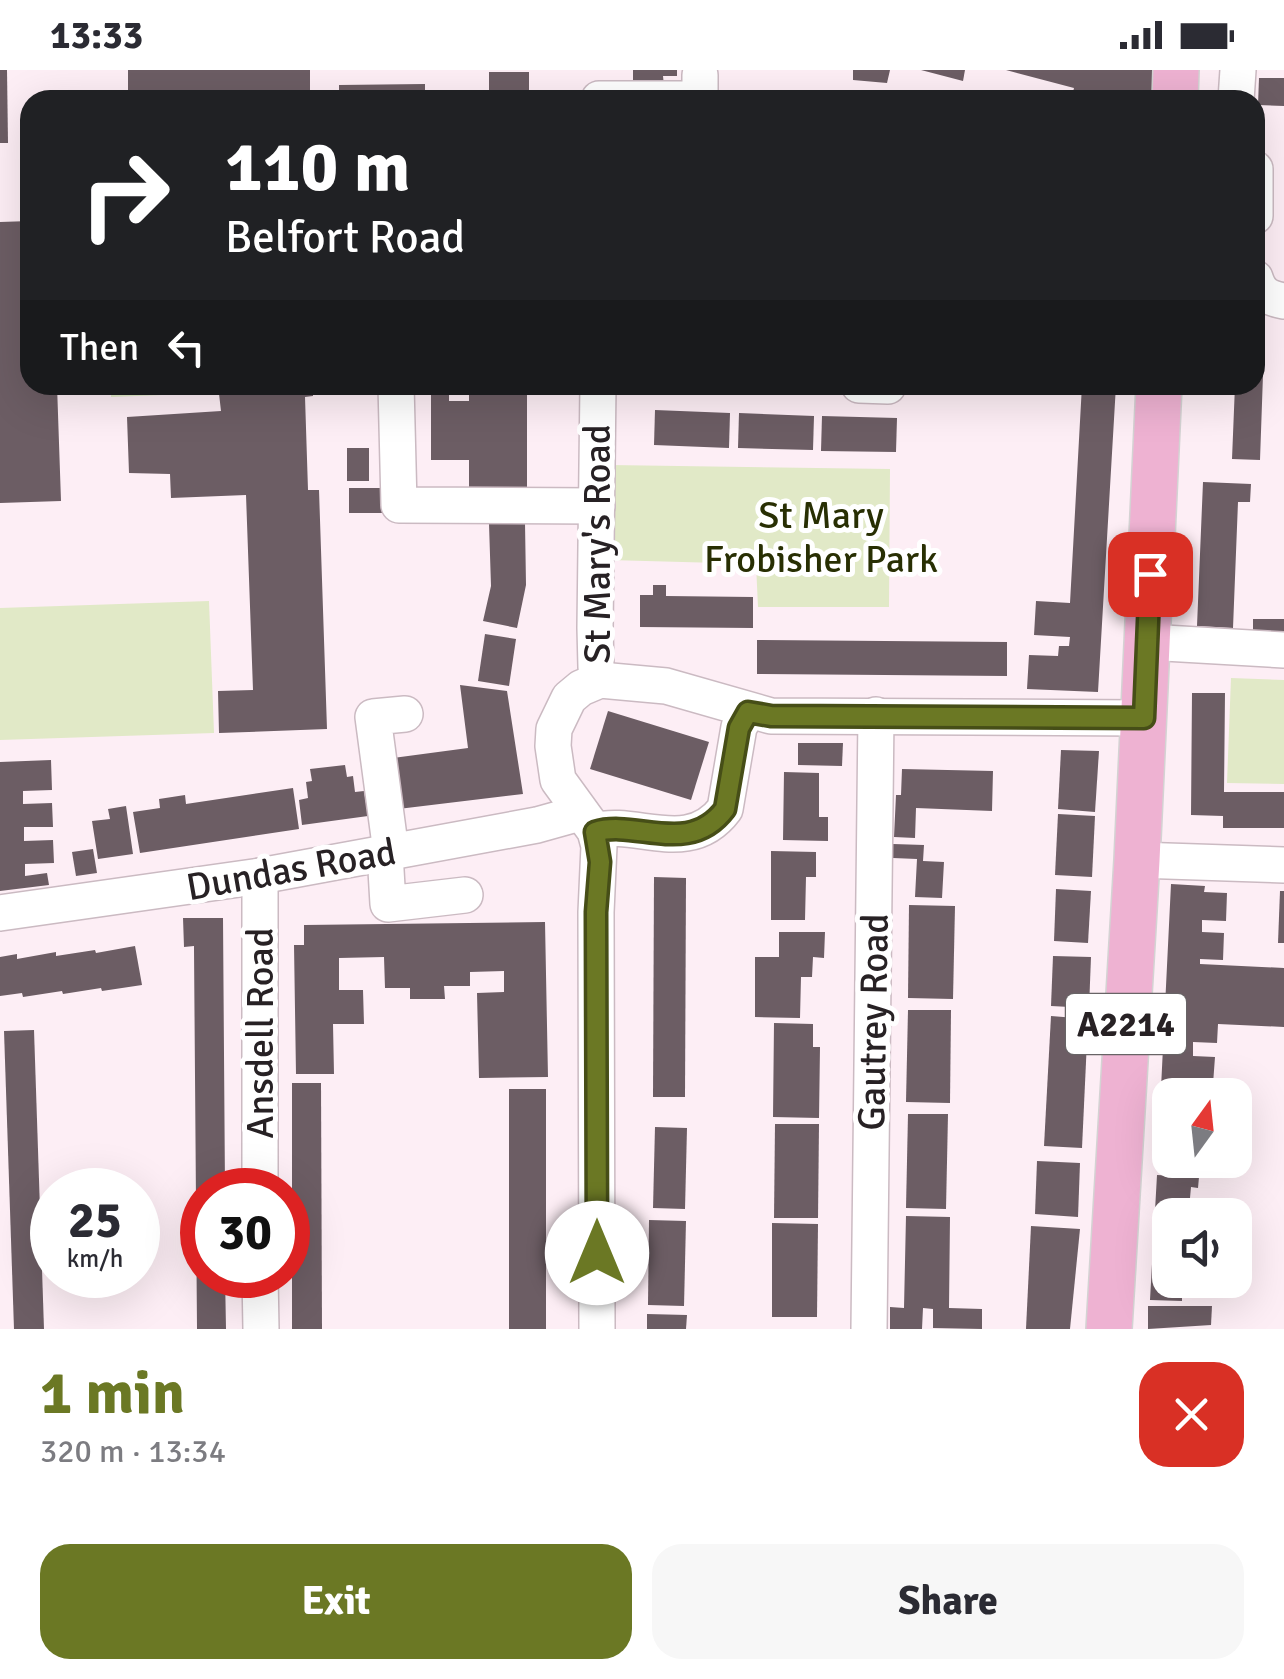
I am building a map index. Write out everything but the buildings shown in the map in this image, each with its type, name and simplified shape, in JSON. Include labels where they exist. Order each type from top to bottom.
[{"type":"main road","name":"A2214","points":[[1109,1329],[1158,395]]},
{"type":"street","points":[[700,75],[700,90]]},
{"type":"street","points":[[396,395],[400,505],[596,506]]},
{"type":"street","name":"St Mary's Road","points":[[597,1329],[596,912],[600,862],[587,822],[558,780],[553,760],[554,730],[569,698],[580,688],[600,680],[596,666],[598,395]]},
{"type":"street","points":[[1146,642],[1284,650]]},
{"type":"street","points":[[600,680],[666,686],[771,716],[1144,718]]},
{"type":"street","points":[[587,822],[638,833],[690,832],[718,819],[725,809],[739,728],[748,712]]},
{"type":"street","points":[[405,714],[373,718],[388,853],[388,904],[465,895]]},
{"type":"street","name":"Gautrey Road","points":[[870,1329],[876,715]]},
{"type":"street","name":"Dundas Road","points":[[0,914],[260,876],[537,826],[587,822]]},
{"type":"street","points":[[1136,860],[1284,865]]},
{"type":"street","name":"Ansdell Road","points":[[260,876],[260,1168]]},
{"type":"street","points":[[260,1298],[260,1329]]},
{"type":"green space","name":"St Mary Frobisher Park","points":[[610,465],[890,469],[889,607],[758,607],[756,564],[609,560]]},
{"type":"green space","points":[[209,601],[214,733],[0,740],[0,608]]},
{"type":"green space","points":[[1231,678],[1284,680],[1284,784],[1227,783]]},
{"type":"route","points":[[597,1253],[596,912],[600,862],[595,832],[605,828],[638,833],[690,832],[718,819],[725,809],[734,772],[739,728],[748,712],[771,716],[1144,718],[1150,574]]}]
